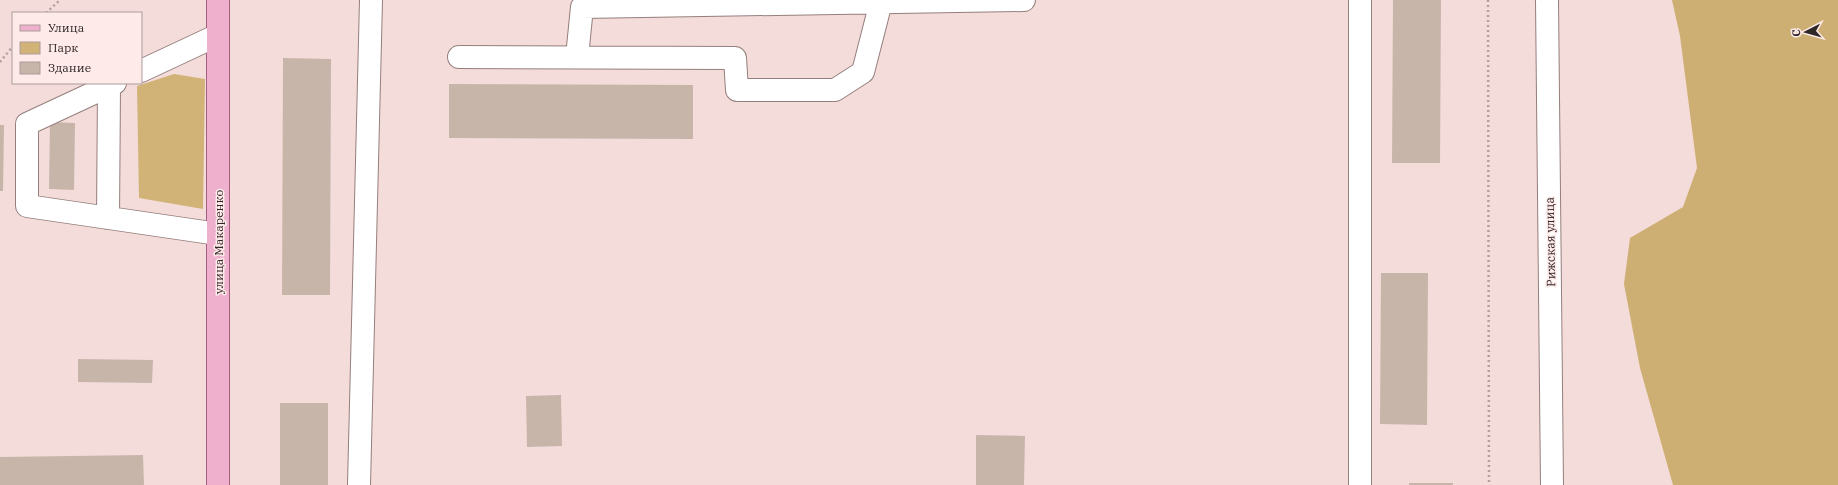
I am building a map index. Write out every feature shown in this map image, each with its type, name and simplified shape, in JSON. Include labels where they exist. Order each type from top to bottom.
[{"type":"main road","name":"улица Макаренко","points":[[218,0],[218,485]]},
{"type":"street","points":[[360,485],[370,0]]},
{"type":"street","points":[[577,57],[582,7],[1024,0]]},
{"type":"street","points":[[1360,0],[1360,485]]},
{"type":"street","name":"Рижская улица","points":[[1547,0],[1552,485]]},
{"type":"street","points":[[459,57],[735,58],[737,90],[835,90],[863,72],[881,2]]},
{"type":"street","points":[[142,71],[218,35]]},
{"type":"street","points":[[108,218],[112,84],[27,124],[27,206],[108,218],[218,234]]},
{"type":"path","points":[[47,12],[60,0]]},
{"type":"path","points":[[1488,0],[1489,485]]},
{"type":"path","points":[[0,62],[12,47]]},
{"type":"green space","points":[[174,74],[205,79],[203,209],[139,198],[137,86]]},
{"type":"shaded area","points":[[1672,0],[1838,0],[1838,485],[1673,485],[1640,368],[1624,284],[1630,238],[1683,207],[1697,168],[1680,36]]},
{"type":"building","points":[[1393,0],[1441,0],[1440,163],[1392,163]]},
{"type":"building","points":[[283,58],[331,59],[330,295],[282,295]]},
{"type":"building","points":[[449,84],[693,85],[693,139],[449,138]]},
{"type":"building","points":[[50,122],[75,123],[74,190],[49,189]]},
{"type":"building","points":[[0,125],[4,125],[3,191],[0,191]]},
{"type":"building","points":[[1381,273],[1428,273],[1427,425],[1380,424]]},
{"type":"building","points":[[78,359],[153,360],[152,383],[78,382]]},
{"type":"building","points":[[561,395],[562,446],[527,447],[526,396]]},
{"type":"building","points":[[280,403],[328,403],[328,485],[280,485]]},
{"type":"building","points":[[976,435],[1025,436],[1024,485],[976,485]]},
{"type":"building","points":[[143,455],[144,485],[0,485],[0,457]]},
{"type":"building","points":[[1409,483],[1453,483],[1453,485],[1409,485]]}]
